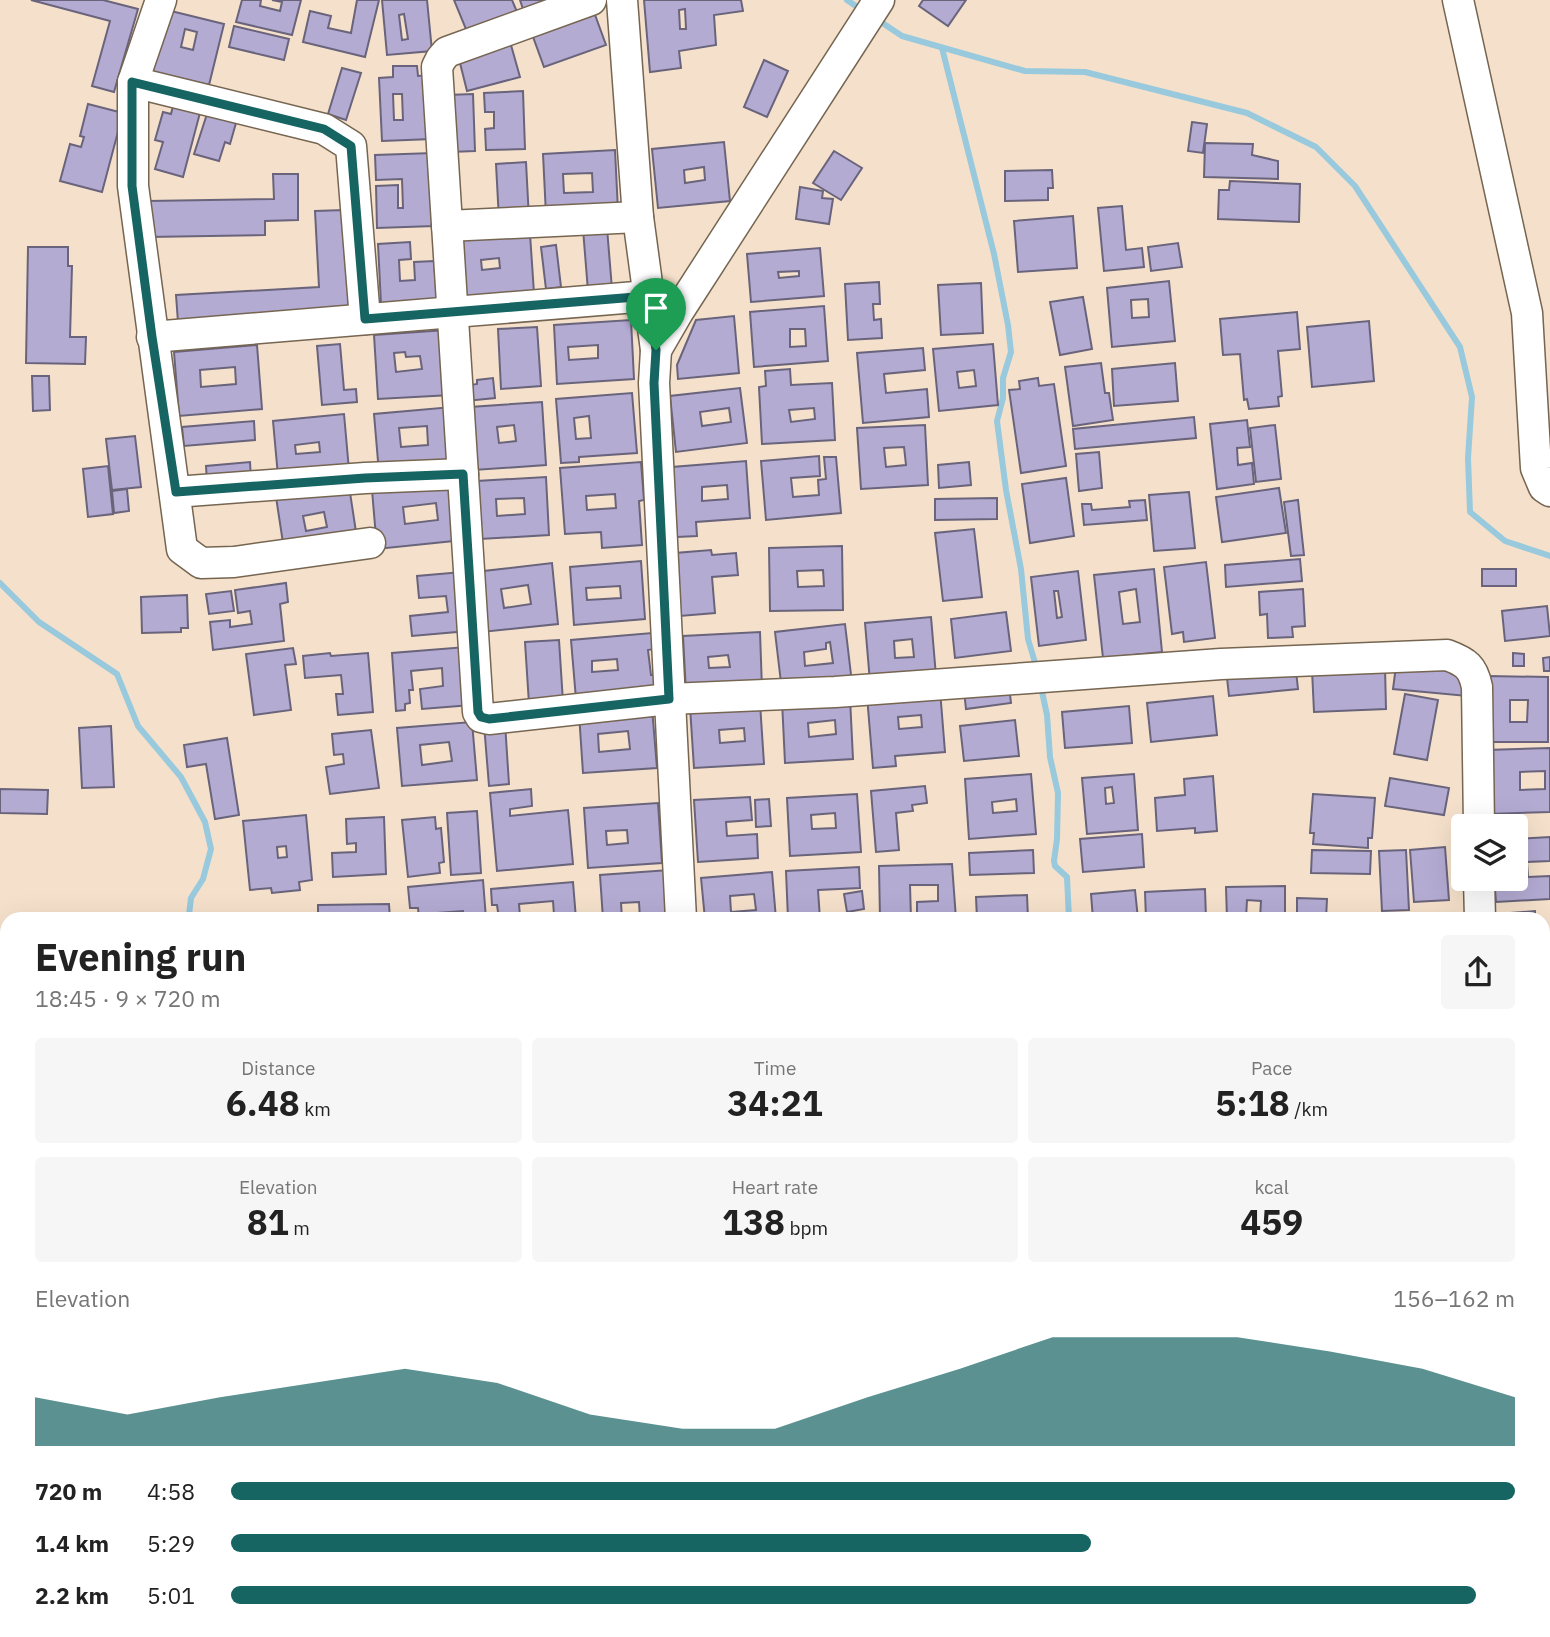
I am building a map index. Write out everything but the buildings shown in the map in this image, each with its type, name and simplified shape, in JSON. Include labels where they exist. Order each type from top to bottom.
[{"type":"street","points":[[160,0],[132,82],[132,186],[182,549],[201,563],[234,562],[370,543]]},
{"type":"street","points":[[591,0],[447,52],[440,58],[437,67],[478,712],[481,717],[489,719],[669,699],[835,692],[1221,664],[1447,654],[1464,662],[1474,671],[1477,687],[1479,814]]},
{"type":"street","points":[[622,0],[638,217],[656,350],[654,383],[681,912]]},
{"type":"street","points":[[656,350],[879,0]]},
{"type":"street","points":[[1458,0],[1527,313],[1536,468],[1544,487],[1550,491]]},
{"type":"street","points":[[132,82],[324,129],[351,146],[365,319]]},
{"type":"street","points":[[447,226],[638,217]]},
{"type":"street","points":[[152,337],[648,296]]},
{"type":"street","points":[[176,492],[365,478],[463,474]]},
{"type":"street","points":[[1479,891],[1480,912]]},
{"type":"waterway","points":[[847,0],[863,11]]},
{"type":"waterway","points":[[875,18],[902,36],[1025,71],[1085,72],[1247,113],[1316,147],[1355,186],[1460,347],[1472,397],[1468,458],[1470,512],[1505,541],[1550,556]]},
{"type":"waterway","points":[[942,48],[994,254],[1008,325],[1011,352],[1003,378],[1003,398],[997,421],[1006,490],[1021,569],[1028,639],[1036,666]]},
{"type":"waterway","points":[[0,583],[39,622],[117,674],[138,726],[181,777],[205,822],[211,849],[203,879],[191,898],[189,912]]},
{"type":"waterway","points":[[1041,687],[1047,715],[1050,757],[1058,793],[1054,861],[1055,866],[1067,877],[1069,912]]},
{"type":"route","points":[[132,82],[324,129],[351,146],[365,319],[648,296],[656,350],[654,383],[669,699],[489,719],[481,717],[478,712],[463,474],[365,478],[176,492],[132,186],[132,82]]}]
